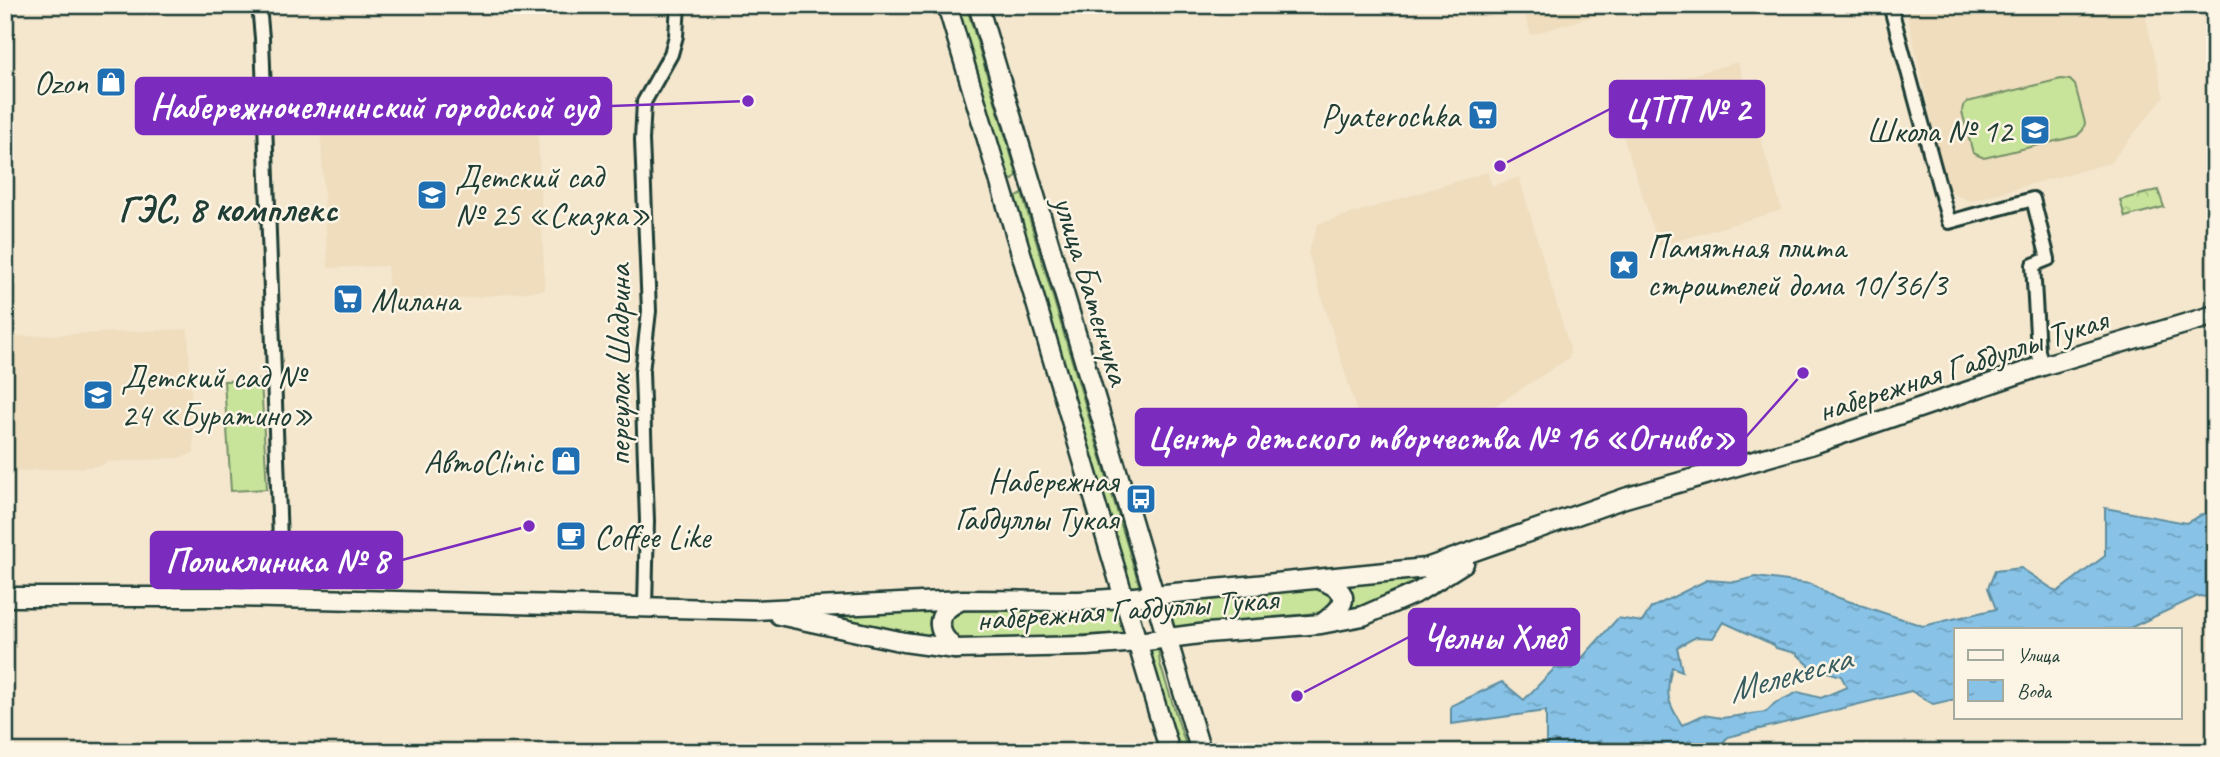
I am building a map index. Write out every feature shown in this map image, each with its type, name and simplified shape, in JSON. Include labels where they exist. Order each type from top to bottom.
[{"type":"main road","name":"улица Батенчука","points":[[947,5],[1170,752]]},
{"type":"main road","name":"улица Батенчука","points":[[978,5],[1026,173],[1202,752]]},
{"type":"main road","points":[[999,178],[1006,187],[1014,189],[1020,185],[1026,173]]},
{"type":"main road","name":"набережная Габдуллы Тукая","points":[[5,597],[282,598],[755,610],[963,600],[1079,601],[1426,568],[1625,498],[1810,445],[2042,366],[2215,315]]},
{"type":"main road","name":"набережная Габдуллы Тукая","points":[[755,610],[893,640],[955,649],[1139,642],[1321,624],[1363,616],[1418,592],[1488,547]]},
{"type":"main road","points":[[1321,580],[1338,586],[1343,603],[1337,612],[1321,624]]},
{"type":"main road","points":[[955,649],[940,630],[940,619],[946,608],[963,600]]},
{"type":"street","points":[[259,5],[282,598]]},
{"type":"street","name":"переулок Шадрина","points":[[645,607],[647,521],[642,372],[649,311],[643,102],[671,54],[676,36],[678,5]]},
{"type":"street","points":[[1890,5],[1950,222],[2033,199],[2048,259],[2033,265],[2038,351],[2042,366]]},
{"type":"shaded area","points":[[1522,5],[1628,5],[1531,35]]},
{"type":"shaded area","name":"Школа № 12","points":[[1905,5],[2143,5],[2164,97],[2110,163],[1970,201],[1948,192]]},
{"type":"shaded area","points":[[1738,62],[1782,210],[1659,246],[1610,97]]},
{"type":"shaded area","name":"Детский сад № 25 «Сказка»","points":[[491,114],[498,119],[537,114],[545,290],[390,306],[387,266],[328,268],[320,123]]},
{"type":"shaded area","points":[[1487,172],[1492,186],[1519,177],[1570,349],[1569,358],[1490,409],[1366,441],[1308,253],[1318,224]]},
{"type":"shaded area","name":"Детский сад № 24 «Буратино»","points":[[188,329],[194,453],[179,458],[106,462],[101,466],[5,472],[5,337]]},
{"type":"green space","points":[[957,5],[966,5],[1017,175],[1013,180],[1007,178]]},
{"type":"green space","points":[[2061,79],[2070,80],[2075,85],[2085,123],[2077,136],[1984,158],[1973,153],[1962,112],[1967,102]]},
{"type":"green space","points":[[2158,190],[2164,207],[2125,217],[2120,200]]},
{"type":"green space","points":[[1022,194],[1140,588],[1131,589],[1011,196]]},
{"type":"green space","points":[[261,380],[267,489],[231,491],[224,381]]},
{"type":"green space","points":[[1430,572],[1388,597],[1345,613],[1342,584],[1381,582]]},
{"type":"green space","points":[[1320,587],[1332,595],[1331,604],[1323,612],[1169,631],[1162,602]]},
{"type":"green space","points":[[1118,606],[1127,633],[960,641],[952,631],[952,618],[963,611]]},
{"type":"green space","points":[[934,610],[929,624],[935,640],[843,621],[843,612]]},
{"type":"green space","points":[[1148,648],[1158,648],[1160,664],[1188,752],[1180,752]]},
{"type":"water","points":[[2105,508],[2186,523],[2215,508],[2215,598],[2198,596],[2130,628],[1954,628],[1954,699],[1933,704],[1911,691],[1728,737],[1716,750],[1709,752],[1546,752],[1546,711],[1451,724],[1451,706],[1502,682],[1524,700],[1555,668],[1572,669],[1618,618],[1642,622],[1651,608],[1707,580],[1735,582],[1756,577],[1811,584],[1830,595],[1923,626],[1996,609],[1988,588],[1995,571],[2021,568],[2057,592],[2105,556]],"holes":[[[1723,622],[1776,648],[1796,653],[1811,667],[1841,676],[1847,687],[1821,698],[1798,692],[1775,703],[1766,712],[1722,718],[1703,715],[1682,725],[1670,704],[1668,691],[1672,667],[1682,671],[1677,647],[1696,637],[1713,638]]]},
{"type":"place","name":"Ozon","points":[[111,82]]},
{"type":"place","name":"Набережночелнинский городской суд","points":[[748,101]]},
{"type":"place","name":"Pyaterochka","points":[[1483,115]]},
{"type":"place","name":"Школа № 12","points":[[2035,130]]},
{"type":"place","name":"ЦТП № 2","points":[[1500,166]]},
{"type":"place","name":"Детский сад № 25 «Сказка»","points":[[432,195]]},
{"type":"place","name":"Памятная плита строителей дома 10/36/3","points":[[1624,265]]},
{"type":"place","name":"Милана","points":[[348,299]]},
{"type":"place","name":"Центр детского творчества № 16 «Огниво»","points":[[1803,373]]},
{"type":"place","name":"Детский сад № 24 «Буратино»","points":[[98,395]]},
{"type":"place","name":"АвтоClinic","points":[[566,461]]},
{"type":"place","name":"Набережная Габдуллы Тукая","points":[[1141,499]]},
{"type":"place","name":"Поликлиника № 8","points":[[529,526]]},
{"type":"place","name":"Coffee Like","points":[[571,536]]},
{"type":"place","name":"Челны Хлеб","points":[[1297,696]]},
{"type":"district","name":"ГЭС, 8 комплекс","points":[[228,208]]},
{"type":"water label","name":"Мелекеска","points":[[1789,674]]}]
